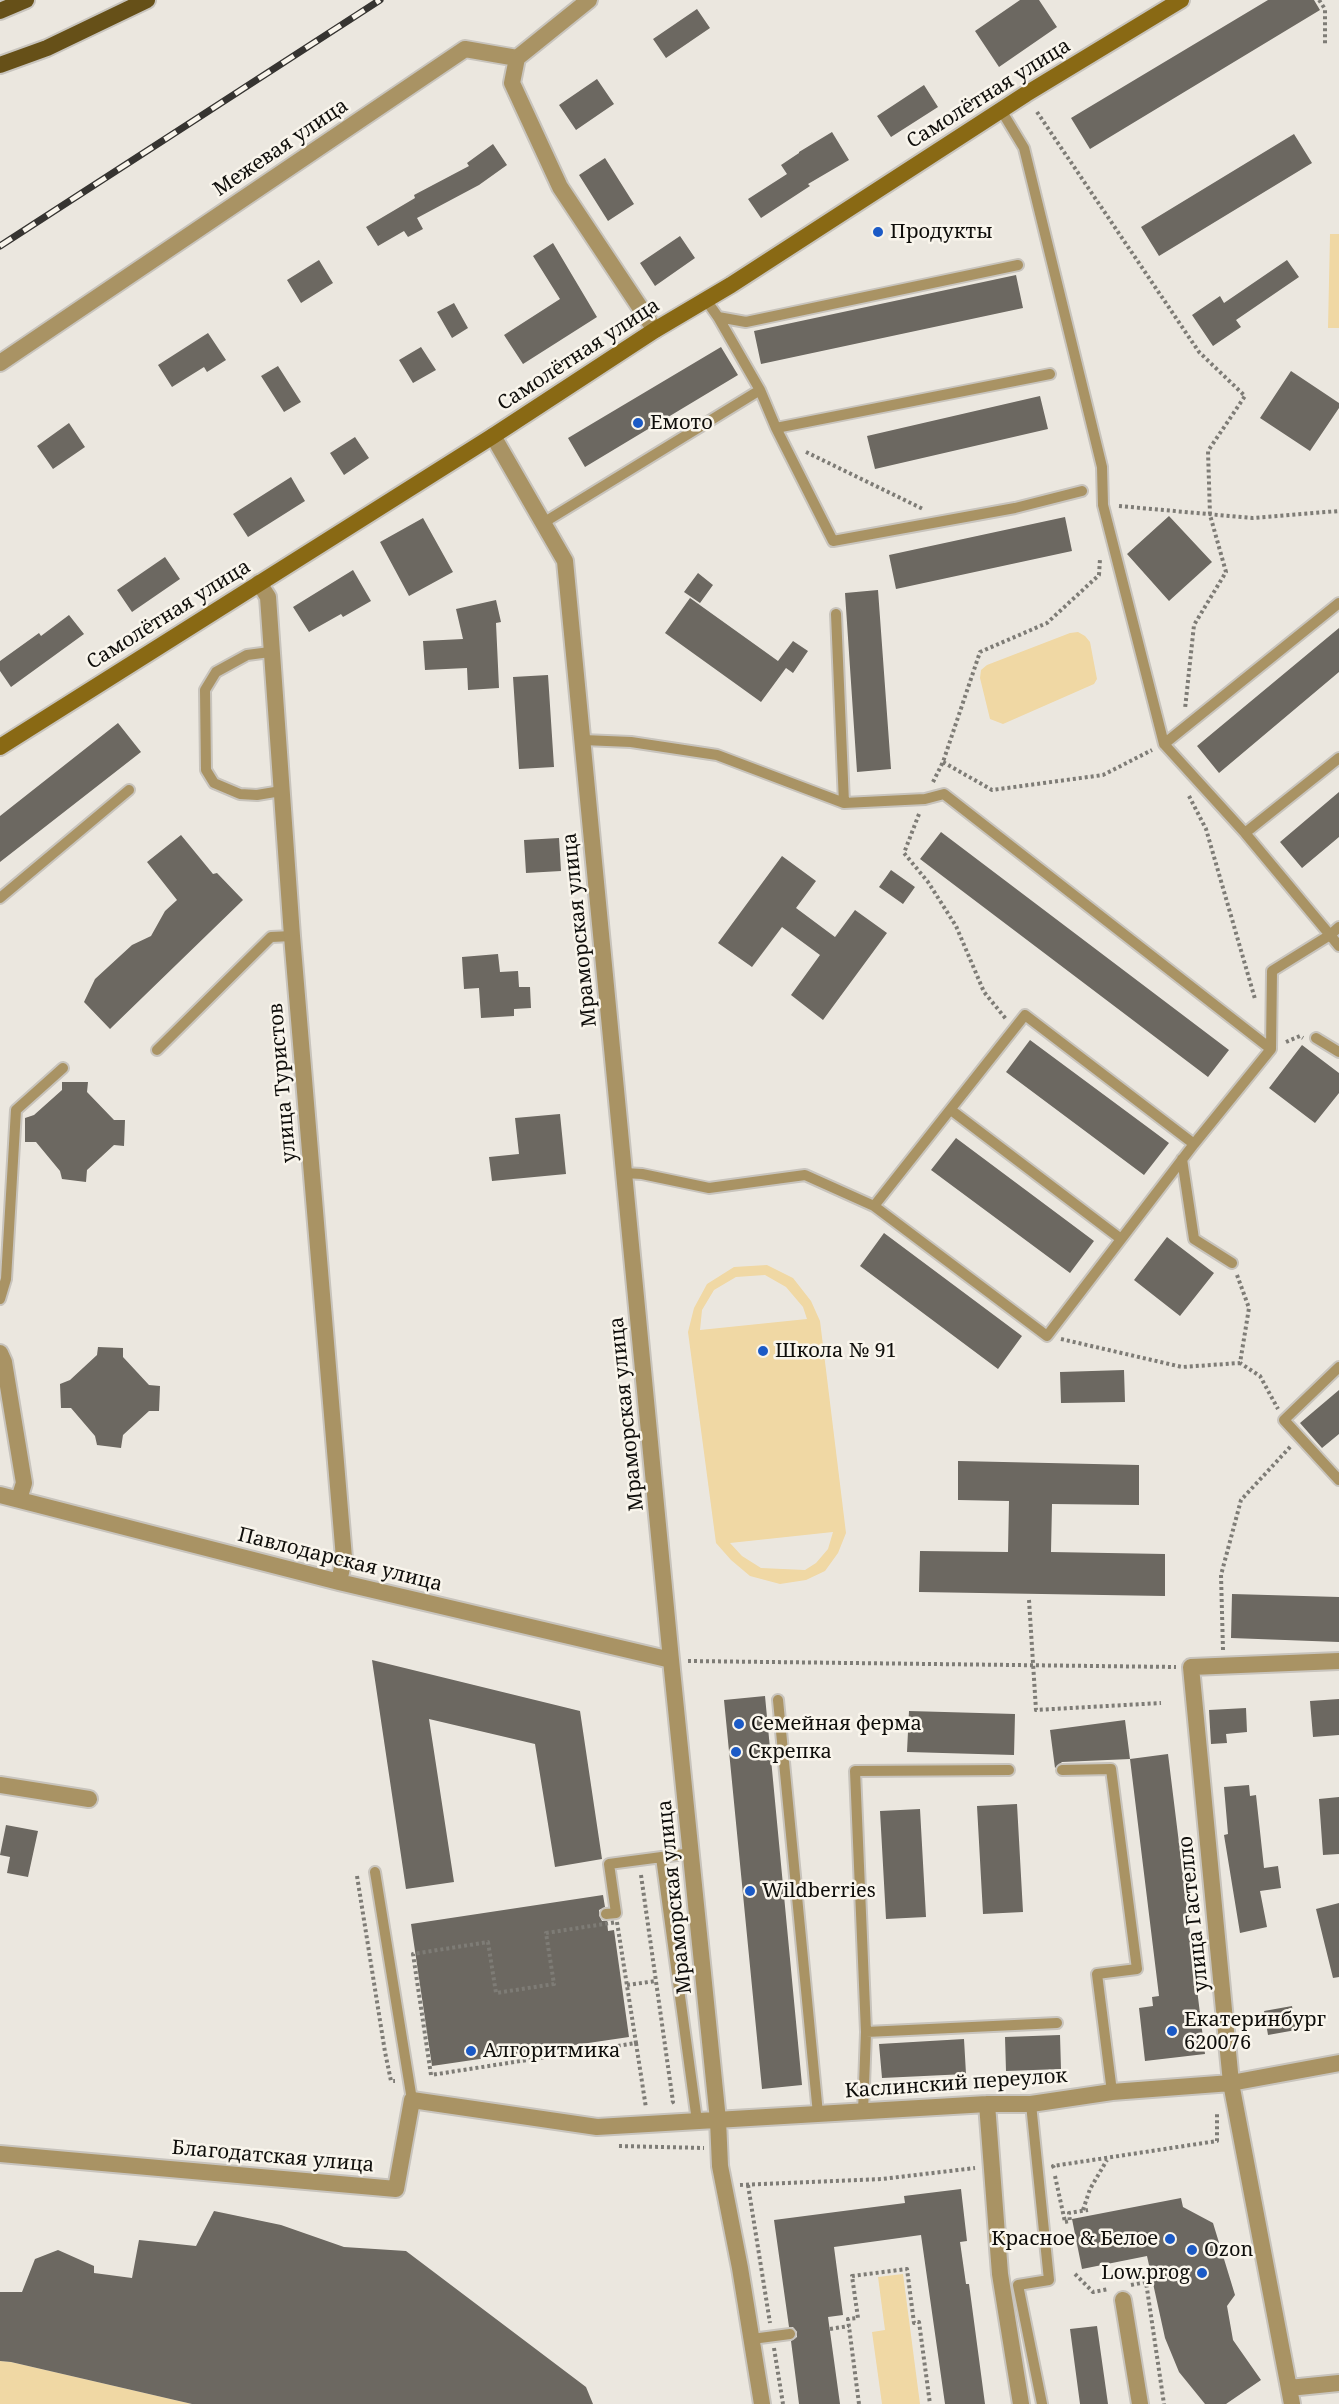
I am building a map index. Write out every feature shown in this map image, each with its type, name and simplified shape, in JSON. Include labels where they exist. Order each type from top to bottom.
[{"type":"main road","points":[[0,11],[26,0]]},
{"type":"main road","points":[[0,65],[47,48],[147,0]]},
{"type":"main road","name":"Самолётная улица","points":[[0,747],[493,436],[1001,110],[1181,0]]},
{"type":"street","points":[[589,0],[517,58],[512,82],[560,187],[655,330]]},
{"type":"street","name":"Межевая улица","points":[[0,363],[465,49],[517,58]]},
{"type":"street","name":"Мраморская улица","points":[[493,436],[565,561],[671,1660],[718,2120],[720,2166],[762,2404]]},
{"type":"street","name":"улица Туристов","points":[[259,583],[268,597],[270,652],[292,936],[344,1558],[339,1582]]},
{"type":"street","points":[[0,1353],[4,1362],[24,1483],[19,1500]]},
{"type":"street","name":"Павлодарская улица","points":[[0,1495],[339,1582],[671,1660]]},
{"type":"street","points":[[1191,1667],[1339,1661]]},
{"type":"street","name":"улица Гастелло","points":[[1191,1667],[1232,2083],[1290,2396]]},
{"type":"street","points":[[0,1785],[89,1798]]},
{"type":"street","name":"Каслинский переулок","points":[[718,2120],[987,2104],[1031,2104],[1112,2092],[1232,2083],[1339,2063]]},
{"type":"street","points":[[412,2100],[597,2127],[718,2120]]},
{"type":"street","name":"Благодатская улица","points":[[0,2154],[396,2189],[412,2100]]},
{"type":"street","points":[[987,2104],[1000,2274],[1021,2404]]},
{"type":"street","points":[[1123,2300],[1140,2404]]},
{"type":"street","points":[[1290,2396],[1339,2383]]},
{"type":"lane","points":[[1001,110],[1024,148],[1102,467],[1103,505],[1164,744],[1245,833],[1339,946]]},
{"type":"lane","points":[[718,317],[746,322],[1018,265]]},
{"type":"lane","points":[[706,300],[760,390],[833,541],[1015,508],[1082,491]]},
{"type":"lane","points":[[777,428],[1050,374]]},
{"type":"lane","points":[[543,523],[760,390]]},
{"type":"lane","points":[[1164,744],[1339,603]]},
{"type":"lane","points":[[836,614],[843,803]]},
{"type":"lane","points":[[270,652],[247,656],[216,672],[205,690],[206,770],[213,783],[240,794],[257,795],[281,791]]},
{"type":"lane","points":[[583,740],[631,742],[717,755],[843,803],[925,799],[944,794],[1271,1049]]},
{"type":"lane","points":[[1245,833],[1339,758]]},
{"type":"lane","points":[[0,898],[129,790]]},
{"type":"lane","points":[[624,1173],[642,1174],[709,1188],[805,1175],[874,1206],[1047,1336],[1194,1144],[1271,1049],[1272,971],[1339,927]]},
{"type":"lane","points":[[157,1050],[272,937],[292,936]]},
{"type":"lane","points":[[874,1206],[1025,1014],[1194,1144]]},
{"type":"lane","points":[[1311,1039],[1339,1052]]},
{"type":"lane","points":[[0,1299],[6,1279],[16,1110],[63,1068]]},
{"type":"lane","points":[[951,1110],[1121,1239]]},
{"type":"lane","points":[[1182,1160],[1194,1239],[1232,1263]]},
{"type":"lane","points":[[1339,1367],[1284,1420],[1339,1480]]},
{"type":"lane","points":[[778,1700],[818,2114]]},
{"type":"lane","points":[[1062,1770],[1111,1769],[1137,1969],[1097,1974],[1112,2092]]},
{"type":"lane","points":[[863,2112],[866,2032],[855,1771],[1010,1770]]},
{"type":"lane","points":[[606,1914],[616,1913],[609,1864],[692,1853]]},
{"type":"lane","points":[[661,1857],[697,2121]]},
{"type":"lane","points":[[375,1872],[412,2100]]},
{"type":"lane","points":[[866,2032],[1057,2023]]},
{"type":"lane","points":[[1031,2104],[1049,2280],[1018,2285],[1042,2404]]},
{"type":"lane","points":[[752,2339],[790,2334]]},
{"type":"path","points":[[1319,0],[1325,9],[1325,46]]},
{"type":"path","points":[[1037,112],[1199,352],[1245,396],[1208,450],[1210,515],[1226,572],[1194,625],[1183,729]]},
{"type":"path","points":[[792,426],[806,452],[924,510]]},
{"type":"path","points":[[1103,505],[1252,518],[1339,511]]},
{"type":"path","points":[[1015,1028],[984,992],[956,926],[928,882],[904,853],[942,762],[980,652],[1047,623],[1099,574],[1100,551]]},
{"type":"path","points":[[942,762],[992,790],[1103,775],[1164,744]]},
{"type":"path","points":[[1185,786],[1206,829],[1257,1007]]},
{"type":"path","points":[[1271,1049],[1300,1036],[1311,1039]]},
{"type":"path","points":[[1232,1263],[1249,1308],[1240,1363]]},
{"type":"path","points":[[1047,1336],[1182,1367],[1240,1363],[1260,1376],[1284,1420]]},
{"type":"path","points":[[1226,1666],[1223,1649],[1221,1575],[1242,1500],[1299,1437]]},
{"type":"path","points":[[1029,1600],[1035,1710],[1161,1703]]},
{"type":"path","points":[[671,1660],[1191,1667]]},
{"type":"path","points":[[638,1860],[673,2102],[664,2103]]},
{"type":"path","points":[[357,1876],[385,2052]]},
{"type":"path","points":[[636,2043],[431,2075],[412,1954],[488,1942],[496,1993],[554,1984],[546,1933],[617,1922],[649,2124]]},
{"type":"path","points":[[627,1984],[656,1981]]},
{"type":"path","points":[[646,2105],[655,2104]]},
{"type":"path","points":[[1107,2160],[1090,2189],[1085,2210],[1069,2213],[1070,2221],[1065,2222],[1053,2166],[1107,2160],[1217,2141],[1217,2109]]},
{"type":"path","points":[[724,2186],[882,2179],[992,2166]]},
{"type":"path","points":[[748,2185],[783,2404]]},
{"type":"path","points":[[859,2404],[848,2319],[858,2318],[852,2276],[907,2269],[914,2323],[919,2322],[930,2404]]},
{"type":"path","points":[[1075,2274],[1093,2292]]},
{"type":"path","points":[[830,2329],[849,2326]]},
{"type":"path","points":[[1159,2362],[1164,2404]]},
{"type":"shaded area","points":[[1330,234],[1339,234],[1339,328],[1328,328]]},
{"type":"shaded area","points":[[1078,632],[1090,642],[1097,679],[1094,684],[1003,724],[990,719],[980,678],[981,670],[987,665]]},
{"type":"shaded area","points":[[767,1265],[793,1278],[811,1301],[820,1321],[846,1533],[838,1553],[825,1571],[806,1580],[780,1584],[750,1576],[716,1543],[688,1332],[694,1308],[707,1284],[734,1267]],"holes":[[[765,1275],[786,1287],[803,1307],[807,1319],[700,1330],[702,1310],[714,1290],[736,1277]],[[833,1532],[828,1549],[816,1563],[805,1570],[761,1568],[742,1556],[730,1543]]]},
{"type":"shaded area","points":[[903,2274],[920,2404],[882,2404],[872,2332],[885,2330],[878,2277]]},
{"type":"shaded area","points":[[0,2361],[11,2362],[192,2404],[0,2404]]},
{"type":"building","points":[[1020,0],[1039,0],[1057,27],[999,67],[975,31]]},
{"type":"building","points":[[1268,0],[1314,0],[1320,10],[1090,149],[1071,118]]},
{"type":"building","points":[[697,9],[710,28],[666,58],[653,39]]},
{"type":"building","points":[[597,79],[614,104],[576,130],[559,105]]},
{"type":"building","points":[[924,85],[938,107],[891,137],[877,116]]},
{"type":"building","points":[[832,132],[849,160],[808,184],[810,186],[761,218],[748,199],[787,174],[781,165]]},
{"type":"building","points":[[1294,134],[1312,163],[1159,256],[1141,227]]},
{"type":"building","points":[[493,144],[507,165],[479,185],[417,218],[423,229],[408,237],[404,231],[378,246],[366,227],[415,198],[414,195],[469,166],[467,163]]},
{"type":"building","points":[[605,158],[634,204],[608,221],[579,175]]},
{"type":"building","points":[[680,236],[695,258],[655,286],[640,263]]},
{"type":"building","points":[[553,243],[597,317],[523,364],[504,335],[560,299],[533,256]]},
{"type":"building","points":[[319,260],[333,283],[301,303],[287,280]]},
{"type":"building","points":[[1287,260],[1299,277],[1236,320],[1241,327],[1213,346],[1192,315],[1220,296],[1224,303]]},
{"type":"building","points":[[1016,275],[1023,308],[761,364],[754,331]]},
{"type":"building","points":[[454,303],[468,328],[452,338],[437,312]]},
{"type":"building","points":[[208,333],[226,360],[207,372],[204,367],[172,387],[158,365]]},
{"type":"building","points":[[421,347],[436,370],[413,383],[399,360]]},
{"type":"building","points":[[721,347],[738,375],[585,467],[568,438]]},
{"type":"building","points":[[278,366],[301,402],[284,412],[261,376]]},
{"type":"building","points":[[1291,371],[1339,403],[1339,408],[1310,451],[1260,418]]},
{"type":"building","points":[[1040,396],[1048,429],[875,469],[867,436]]},
{"type":"building","points":[[69,423],[85,447],[53,469],[37,446]]},
{"type":"building","points":[[355,437],[369,458],[344,475],[330,453]]},
{"type":"building","points":[[291,477],[305,501],[248,537],[233,514]]},
{"type":"building","points":[[1169,516],[1212,562],[1169,601],[1127,554]]},
{"type":"building","points":[[1065,517],[1072,551],[896,589],[889,555]]},
{"type":"building","points":[[423,518],[453,572],[409,596],[380,542]]},
{"type":"building","points":[[165,557],[180,579],[132,612],[117,590]]},
{"type":"building","points":[[353,570],[371,601],[309,632],[293,607]]},
{"type":"building","points":[[698,573],[713,585],[700,603],[684,592]]},
{"type":"building","points":[[878,590],[891,769],[857,772],[845,593]]},
{"type":"building","points":[[690,598],[778,661],[793,641],[808,651],[793,673],[786,668],[761,702],[665,633]]},
{"type":"building","points":[[496,600],[501,622],[496,623],[499,688],[468,690],[467,668],[425,670],[423,641],[463,639],[456,609]]},
{"type":"building","points":[[69,615],[84,634],[11,687],[0,671],[0,661],[39,633],[41,636]]},
{"type":"building","points":[[1339,628],[1339,672],[1219,773],[1197,746]]},
{"type":"building","points":[[548,675],[554,767],[519,769],[513,677]]},
{"type":"building","points":[[118,723],[141,752],[0,862],[0,816]]},
{"type":"building","points":[[1339,792],[1339,837],[1302,868],[1280,842]]},
{"type":"building","points":[[941,832],[1229,1050],[1208,1077],[920,859]]},
{"type":"building","points":[[181,835],[213,874],[217,873],[243,900],[110,1029],[84,1002],[95,979],[132,945],[151,936],[165,911],[177,900],[147,862]]},
{"type":"building","points":[[559,838],[561,871],[526,873],[524,840]]},
{"type":"building","points":[[782,856],[816,881],[796,908],[835,937],[855,910],[887,933],[823,1020],[791,995],[820,955],[782,927],[752,967],[718,943]]},
{"type":"building","points":[[891,870],[915,887],[903,904],[879,887]]},
{"type":"building","points":[[498,954],[500,972],[518,971],[519,987],[530,987],[531,1008],[514,1009],[514,1016],[481,1018],[479,988],[464,989],[462,957]]},
{"type":"building","points":[[1030,1040],[1169,1143],[1144,1175],[1006,1072]]},
{"type":"building","points":[[1302,1045],[1339,1073],[1339,1093],[1315,1123],[1269,1088]]},
{"type":"building","points":[[62,1082],[88,1082],[87,1092],[114,1120],[125,1120],[124,1146],[114,1145],[87,1170],[86,1182],[62,1179],[60,1171],[36,1142],[25,1142],[25,1118],[34,1115],[62,1090]]},
{"type":"building","points":[[560,1114],[566,1174],[492,1181],[489,1157],[519,1154],[515,1118]]},
{"type":"building","points":[[956,1138],[1094,1241],[1070,1273],[931,1170]]},
{"type":"building","points":[[884,1233],[1022,1336],[998,1369],[860,1266]]},
{"type":"building","points":[[1167,1237],[1214,1273],[1180,1316],[1134,1280]]},
{"type":"building","points":[[98,1347],[123,1348],[123,1357],[149,1385],[160,1386],[159,1411],[149,1411],[123,1435],[121,1448],[97,1445],[95,1436],[71,1408],[61,1408],[60,1384],[70,1380],[97,1355]]},
{"type":"building","points":[[1124,1370],[1125,1402],[1061,1403],[1060,1372]]},
{"type":"building","points":[[1339,1390],[1339,1434],[1322,1448],[1300,1423]]},
{"type":"building","points":[[958,1461],[1139,1465],[1139,1505],[1052,1504],[1051,1552],[1165,1554],[1165,1596],[919,1592],[920,1551],[1008,1552],[1009,1501],[958,1500]]},
{"type":"building","points":[[1232,1594],[1339,1597],[1339,1642],[1231,1638]]},
{"type":"building","points":[[372,1660],[580,1711],[602,1859],[555,1867],[535,1744],[429,1719],[454,1882],[406,1889]]},
{"type":"building","points":[[765,1696],[802,2085],[762,2089],[724,1700]]},
{"type":"building","points":[[1339,1699],[1339,1735],[1313,1737],[1310,1701]]},
{"type":"building","points":[[1246,1708],[1247,1732],[1226,1734],[1227,1743],[1211,1744],[1209,1710]]},
{"type":"building","points":[[909,1711],[1015,1714],[1014,1755],[907,1752]]},
{"type":"building","points":[[1125,1720],[1130,1759],[1062,1762],[1055,1768],[1050,1730]]},
{"type":"building","points":[[1168,1754],[1205,2054],[1145,2061],[1139,2008],[1153,2006],[1152,1997],[1159,1996],[1130,1759]]},
{"type":"building","points":[[1249,1785],[1250,1796],[1256,1795],[1264,1868],[1278,1866],[1281,1888],[1260,1891],[1267,1927],[1240,1933],[1224,1835],[1228,1834],[1224,1787]]},
{"type":"building","points":[[1339,1797],[1339,1854],[1323,1855],[1319,1799]]},
{"type":"building","points":[[1017,1804],[1023,1912],[983,1914],[977,1806]]},
{"type":"building","points":[[920,1809],[926,1917],[886,1919],[880,1811]]},
{"type":"building","points":[[6,1825],[38,1831],[28,1877],[7,1873],[10,1857],[0,1855]]},
{"type":"building","points":[[603,1895],[605,1907],[599,1910],[599,1915],[602,1921],[607,1921],[608,1931],[614,1930],[629,2037],[432,2066],[411,1924]]},
{"type":"building","points":[[1339,1903],[1339,1977],[1333,1978],[1316,1909]]},
{"type":"building","points":[[1292,2006],[1296,2030],[1268,2035],[1264,2011]]},
{"type":"building","points":[[1060,2035],[1061,2069],[1006,2071],[1005,2037]]},
{"type":"building","points":[[964,2039],[966,2074],[882,2078],[879,2044]]},
{"type":"building","points":[[961,2189],[967,2241],[960,2242],[966,2284],[969,2284],[985,2404],[945,2404],[921,2235],[834,2247],[843,2315],[828,2317],[840,2404],[799,2404],[791,2341],[797,2337],[797,2332],[793,2327],[789,2327],[774,2220],[905,2203],[904,2196]]},
{"type":"building","points":[[1181,2198],[1183,2207],[1213,2223],[1235,2295],[1227,2306],[1233,2340],[1261,2380],[1226,2404],[1205,2404],[1179,2372],[1165,2338],[1147,2256],[1082,2269],[1072,2219]]},
{"type":"building","points":[[214,2211],[281,2225],[344,2247],[406,2251],[586,2387],[593,2404],[192,2404],[0,2361],[0,2292],[22,2292],[35,2259],[58,2250],[94,2266],[94,2273],[132,2278],[139,2240],[196,2246]]},
{"type":"building","points":[[1097,2326],[1108,2404],[1080,2404],[1070,2329]]},
{"type":"railway","points":[[0,246],[380,0]]},
{"type":"place","name":"Продукты","points":[[878,232]]},
{"type":"place","name":"Емото","points":[[638,423]]},
{"type":"place","name":"Школа № 91","points":[[763,1351]]},
{"type":"place","name":"Семейная ферма","points":[[739,1724]]},
{"type":"place","name":"Скрепка","points":[[736,1752]]},
{"type":"place","name":"Wildberries","points":[[750,1891]]},
{"type":"place","name":"Екатеринбург 620076","points":[[1172,2031]]},
{"type":"place","name":"Алгоритмика","points":[[471,2051]]},
{"type":"place","name":"Красное & Белое","points":[[1170,2239]]},
{"type":"place","name":"Ozon","points":[[1192,2250]]},
{"type":"place","name":"Low.prog","points":[[1202,2273]]}]
